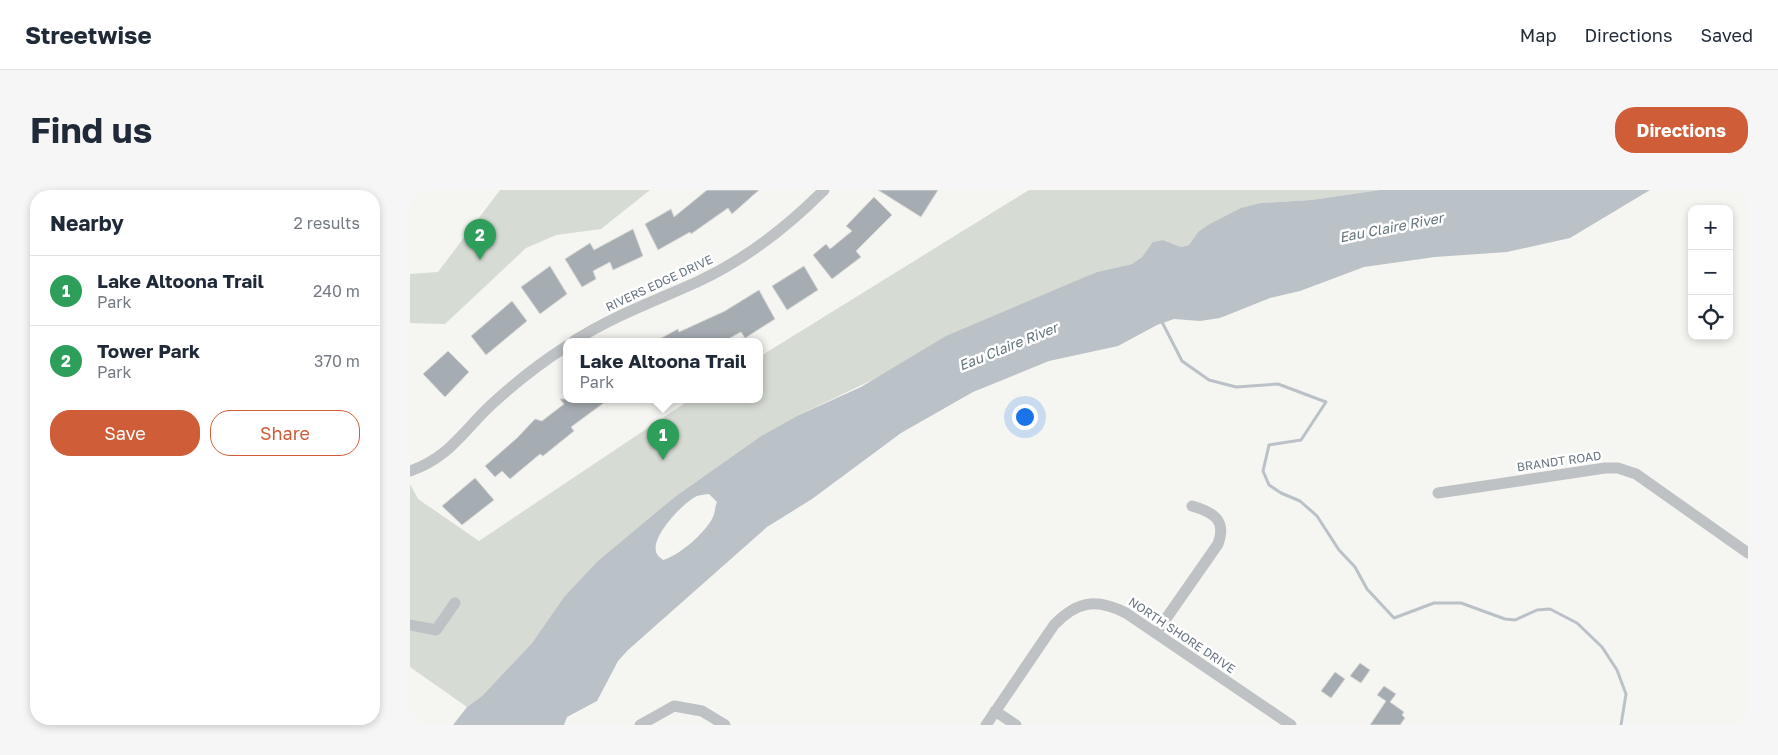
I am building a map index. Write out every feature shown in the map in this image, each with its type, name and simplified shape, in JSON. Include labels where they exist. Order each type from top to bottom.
[{"type":"street","name":"RIVERS EDGE DRIVE","points":[[579,338],[614,317],[698,282],[741,257],[788,224],[824,190]]},
{"type":"street","points":[[410,471],[423,467],[438,458],[453,446],[499,398],[533,369],[563,349]]},
{"type":"street","name":"BRANDT ROAD","points":[[1438,494],[1550,476],[1618,468],[1636,474],[1748,553]]},
{"type":"street","points":[[1156,633],[1218,544],[1220,538],[1222,530],[1217,518],[1206,510],[1192,506]]},
{"type":"street","points":[[410,625],[436,630],[456,603]]},
{"type":"street","name":"NORTH SHORE DRIVE","points":[[986,725],[1054,625],[1077,607],[1096,603],[1105,604],[1126,613],[1291,725]]},
{"type":"street","points":[[640,725],[674,706],[702,711],[725,725]]},
{"type":"street","points":[[995,711],[1016,725]]},
{"type":"shaded area","points":[[500,190],[650,190],[601,229],[556,235],[526,248],[445,324],[410,323],[410,274],[438,272]]},
{"type":"shaded area","points":[[1029,190],[1380,190],[1311,200],[1261,203],[1198,232],[1189,245],[1181,247],[1163,240],[1154,242],[1142,257],[1132,264],[1097,272],[797,416],[761,436],[676,496],[564,597],[532,643],[482,696],[467,707],[410,667],[410,484],[418,499],[479,541],[685,403],[763,403],[763,355]]},
{"type":"water","points":[[1380,190],[1650,190],[1570,238],[1507,252],[1435,257],[1364,267],[1300,291],[1270,298],[1220,318],[1200,321],[1174,319],[1157,325],[1118,346],[1049,361],[973,392],[901,433],[812,499],[767,527],[628,650],[618,661],[597,701],[567,717],[564,725],[514,725],[506,716],[498,725],[453,725],[467,707],[482,696],[532,643],[564,597],[598,561],[676,496],[761,436],[797,416],[861,387],[946,336],[1097,272],[1132,264],[1142,257],[1153,242],[1163,240],[1181,247],[1189,245],[1198,232],[1241,208],[1261,203],[1311,200]],"holes":[[[709,494],[717,502],[714,515],[709,523],[691,543],[669,558],[663,560],[658,556],[656,544],[659,536],[670,520],[691,499]]]},
{"type":"building","points":[[707,190],[759,190],[732,214],[728,208],[691,234],[690,232],[658,250],[645,224],[671,209],[674,217]]},
{"type":"building","points":[[878,190],[938,190],[921,217]]},
{"type":"building","points":[[874,197],[892,215],[856,251],[861,257],[832,279],[813,255],[826,244],[830,249],[852,231],[846,226]]},
{"type":"building","points":[[633,229],[643,256],[613,270],[610,262],[593,271],[596,279],[582,287],[565,259],[590,243],[594,250]]},
{"type":"building","points":[[550,266],[567,294],[540,314],[521,287]]},
{"type":"building","points":[[804,266],[818,290],[787,310],[772,286]]},
{"type":"building","points":[[759,290],[775,319],[745,338],[741,332],[730,338],[662,338],[678,329],[679,332],[725,311]]},
{"type":"building","points":[[512,301],[527,321],[486,355],[471,336]]},
{"type":"building","points":[[448,351],[469,372],[445,397],[423,374]]},
{"type":"building","points":[[604,403],[571,427],[574,431],[543,456],[540,454],[510,479],[502,471],[495,477],[485,466],[517,438],[535,419],[542,421],[564,404]]},
{"type":"building","points":[[475,478],[494,500],[462,525],[442,506]]},
{"type":"building","points":[[1360,663],[1370,670],[1361,683],[1350,676]]},
{"type":"building","points":[[1335,672],[1345,679],[1331,698],[1321,691]]},
{"type":"building","points":[[1384,686],[1396,694],[1390,702],[1404,712],[1402,715],[1405,718],[1400,725],[1370,725],[1386,701],[1377,695]]},
{"type":"waterway","points":[[1161,320],[1182,361],[1209,380],[1236,387],[1278,384],[1326,402],[1301,440],[1269,445],[1263,471],[1269,485],[1281,493],[1300,501],[1317,516],[1339,550],[1355,567],[1367,589],[1394,618],[1434,603],[1461,603],[1505,619],[1515,620],[1537,610],[1550,609],[1577,623],[1602,647],[1617,670],[1626,694],[1621,725]]},
{"type":"waterway","name":"Eau Claire River","points":[[505,725],[528,704]]},
{"type":"place","name":"Tower Park","points":[[480,260]]},
{"type":"place","name":"Lake Altoona Trail","points":[[663,460]]}]
